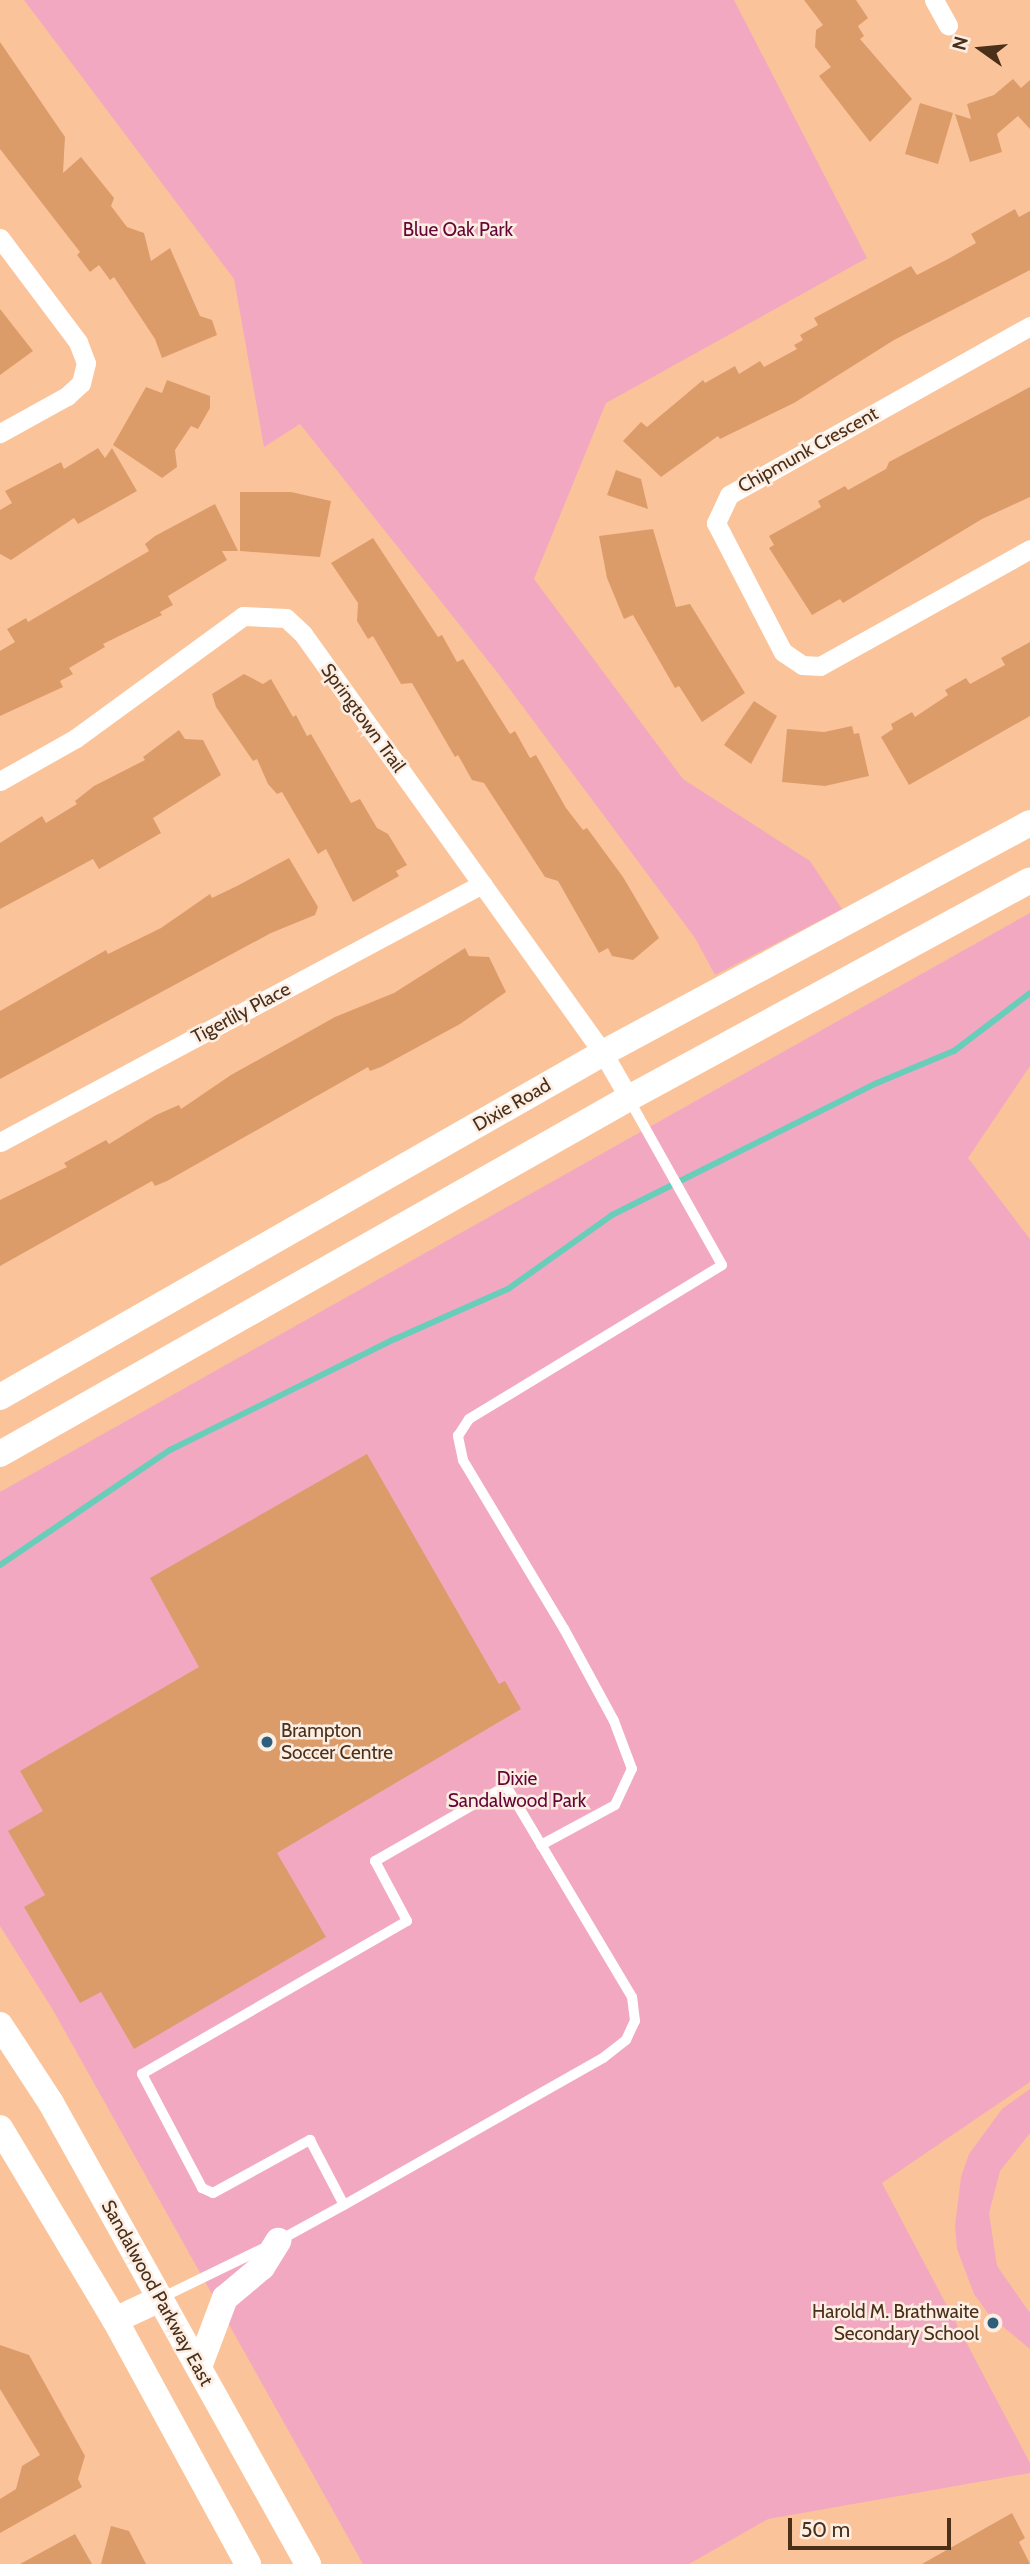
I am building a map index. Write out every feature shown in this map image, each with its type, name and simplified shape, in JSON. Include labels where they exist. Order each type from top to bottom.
[{"type":"main road","name":"Dixie Road","points":[[0,1397],[603,1053],[1030,823]]},
{"type":"main road","points":[[0,1454],[629,1098],[1030,880]]},
{"type":"main road","name":"Sandalwood Parkway East","points":[[0,2025],[51,2103],[308,2564]]},
{"type":"main road","points":[[0,2128],[115,2320],[248,2564]]},
{"type":"main road","points":[[199,2367],[225,2298],[262,2267],[278,2241]]},
{"type":"main road","points":[[115,2320],[160,2299]]},
{"type":"street","points":[[934,0],[948,25]]},
{"type":"street","points":[[0,238],[78,342],[86,363],[81,383],[67,396],[0,433]]},
{"type":"street","name":"Chipmunk Crescent","points":[[1030,326],[729,495],[716,523],[783,652],[802,665],[820,666],[1030,549]]},
{"type":"street","name":"Springtown Trail","points":[[0,781],[76,738],[243,615],[269,614],[286,618],[303,634],[603,1053],[629,1098]]},
{"type":"street","name":"Tigerlily Place","points":[[0,1142],[482,884]]},
{"type":"lane","points":[[541,1845],[615,1805],[632,1769],[614,1721],[564,1629],[463,1460],[458,1436],[469,1419],[722,1265],[691,1214],[629,1098]]},
{"type":"lane","points":[[160,2299],[344,2205],[603,2057],[626,2040],[635,2021],[632,1997],[506,1786],[375,1861],[407,1921],[142,2074],[202,2188],[213,2193],[310,2140],[344,2205]]},
{"type":"green space","name":"Blue Oak Park","points":[[24,0],[734,0],[867,258],[606,403],[534,579],[683,779],[810,861],[842,909],[715,975],[695,938],[497,672],[300,424],[264,447],[234,279]]},
{"type":"green space","name":"Dixie Sandalwood Park","points":[[1030,913],[1030,1066],[968,1158],[1030,1239],[1030,2082],[882,2183],[1030,2463],[1030,2473],[768,2519],[689,2564],[363,2564],[53,2010],[0,1926],[0,1492]]},
{"type":"green space","points":[[1030,2089],[1030,2133],[1000,2171],[989,2213],[997,2266],[1030,2313],[1030,2349],[990,2316],[974,2294],[957,2249],[955,2226],[961,2177],[969,2154],[1002,2109]]},
{"type":"building","points":[[804,0],[856,0],[868,18],[858,26],[864,36],[860,39],[912,99],[870,142],[819,76],[831,67],[815,47],[816,30],[823,25]]},
{"type":"building","points":[[0,42],[65,137],[63,173],[81,157],[114,198],[111,206],[127,227],[144,233],[151,261],[170,248],[200,316],[212,320],[217,335],[162,358],[155,339],[114,277],[110,280],[99,265],[90,272],[77,255],[80,252],[0,149]]},
{"type":"building","points":[[1013,79],[1021,88],[1030,80],[1030,129],[1018,116],[997,134],[1002,152],[970,162],[955,114],[971,119],[967,104],[994,95]]},
{"type":"building","points":[[920,103],[953,113],[938,164],[905,154]]},
{"type":"building","points":[[1015,209],[1019,217],[1030,211],[1030,270],[894,340],[794,403],[720,439],[718,436],[661,477],[623,441],[641,422],[647,427],[703,380],[705,383],[735,366],[739,374],[760,361],[764,367],[797,349],[794,345],[803,340],[800,335],[818,325],[814,318],[911,266],[917,275],[948,259],[976,243],[971,234]]},
{"type":"building","points":[[0,309],[33,351],[0,375]]},
{"type":"building","points":[[167,380],[210,396],[210,408],[198,429],[191,426],[175,450],[177,467],[162,478],[113,445],[146,387],[162,393]]},
{"type":"building","points":[[1030,387],[1030,497],[982,519],[843,603],[840,599],[812,615],[769,548],[774,545],[769,536],[821,507],[818,501],[845,486],[848,490],[886,469],[889,462]]},
{"type":"building","points":[[98,448],[105,458],[112,448],[137,491],[78,524],[74,518],[11,560],[0,554],[0,510],[12,503],[5,491],[61,462],[64,469]]},
{"type":"building","points":[[616,470],[641,479],[648,509],[607,495]]},
{"type":"building","points":[[240,492],[291,492],[331,501],[320,557],[240,551]]},
{"type":"building","points":[[215,504],[238,551],[222,551],[227,560],[168,596],[173,605],[160,612],[162,615],[103,644],[105,647],[69,668],[73,674],[60,681],[63,687],[0,716],[0,651],[15,642],[7,629],[26,618],[28,622],[149,551],[145,544],[155,536]]},
{"type":"building","points":[[653,529],[676,607],[690,604],[745,693],[702,722],[679,686],[675,688],[633,615],[624,619],[607,578],[599,536]]},
{"type":"building","points":[[373,538],[438,637],[442,635],[457,662],[463,659],[510,734],[515,731],[530,758],[536,755],[566,808],[583,830],[587,828],[623,877],[659,938],[633,960],[612,956],[608,948],[599,953],[558,881],[545,877],[484,783],[472,780],[458,755],[455,757],[412,683],[401,684],[373,636],[368,639],[357,621],[358,603],[331,563]]},
{"type":"building","points":[[1030,642],[1030,716],[909,785],[881,737],[893,729],[891,724],[912,712],[915,717],[948,695],[945,690],[966,678],[970,684],[1005,665],[1001,658]]},
{"type":"building","points":[[244,674],[263,684],[271,679],[293,717],[296,715],[307,736],[311,734],[351,803],[360,799],[377,828],[388,834],[407,865],[396,871],[399,876],[353,902],[326,849],[318,854],[282,792],[277,794],[268,784],[257,759],[253,761],[216,707],[212,694]]},
{"type":"building","points":[[754,701],[777,716],[751,764],[724,745]]},
{"type":"building","points":[[852,726],[854,734],[859,733],[869,776],[825,786],[782,782],[787,729],[824,732]]},
{"type":"building","points":[[179,730],[185,739],[203,740],[221,775],[153,818],[161,833],[99,869],[93,859],[0,909],[0,843],[42,816],[46,823],[77,804],[75,801],[94,786],[145,760],[143,757]]},
{"type":"building","points":[[289,858],[318,907],[315,915],[271,933],[0,1079],[0,1011],[106,950],[108,954],[161,928],[210,894],[212,898]]},
{"type":"building","points":[[465,948],[469,956],[489,957],[506,992],[460,1024],[381,1067],[370,1071],[368,1067],[167,1181],[155,1186],[152,1181],[0,1266],[0,1200],[67,1167],[64,1163],[106,1140],[109,1144],[156,1115],[179,1105],[181,1109],[231,1075],[335,1017],[394,993]]},
{"type":"building","name":"Brampton Soccer Centre","points":[[367,1454],[499,1684],[505,1681],[521,1709],[277,1853],[326,1937],[134,2049],[101,1992],[80,2003],[24,1907],[45,1895],[8,1831],[43,1811],[20,1771],[199,1667],[150,1578]]},
{"type":"building","points":[[0,2345],[29,2355],[85,2456],[78,2479],[82,2487],[0,2533],[0,2499],[16,2489],[22,2466],[40,2455],[0,2389]]},
{"type":"building","points":[[1012,2513],[1025,2538],[1019,2542],[1030,2564],[922,2564]]},
{"type":"building","points":[[111,2526],[129,2531],[146,2564],[101,2564]]},
{"type":"building","points":[[75,2534],[92,2564],[20,2564]]},
{"type":"waterway","points":[[0,1565],[170,1450],[395,1339],[508,1289],[612,1215],[877,1083],[954,1051],[1030,993]]},
{"type":"place","name":"Brampton Soccer Centre","points":[[267,1742]]},
{"type":"place","name":"Harold M. Brathwaite Secondary School","points":[[993,2323]]}]
